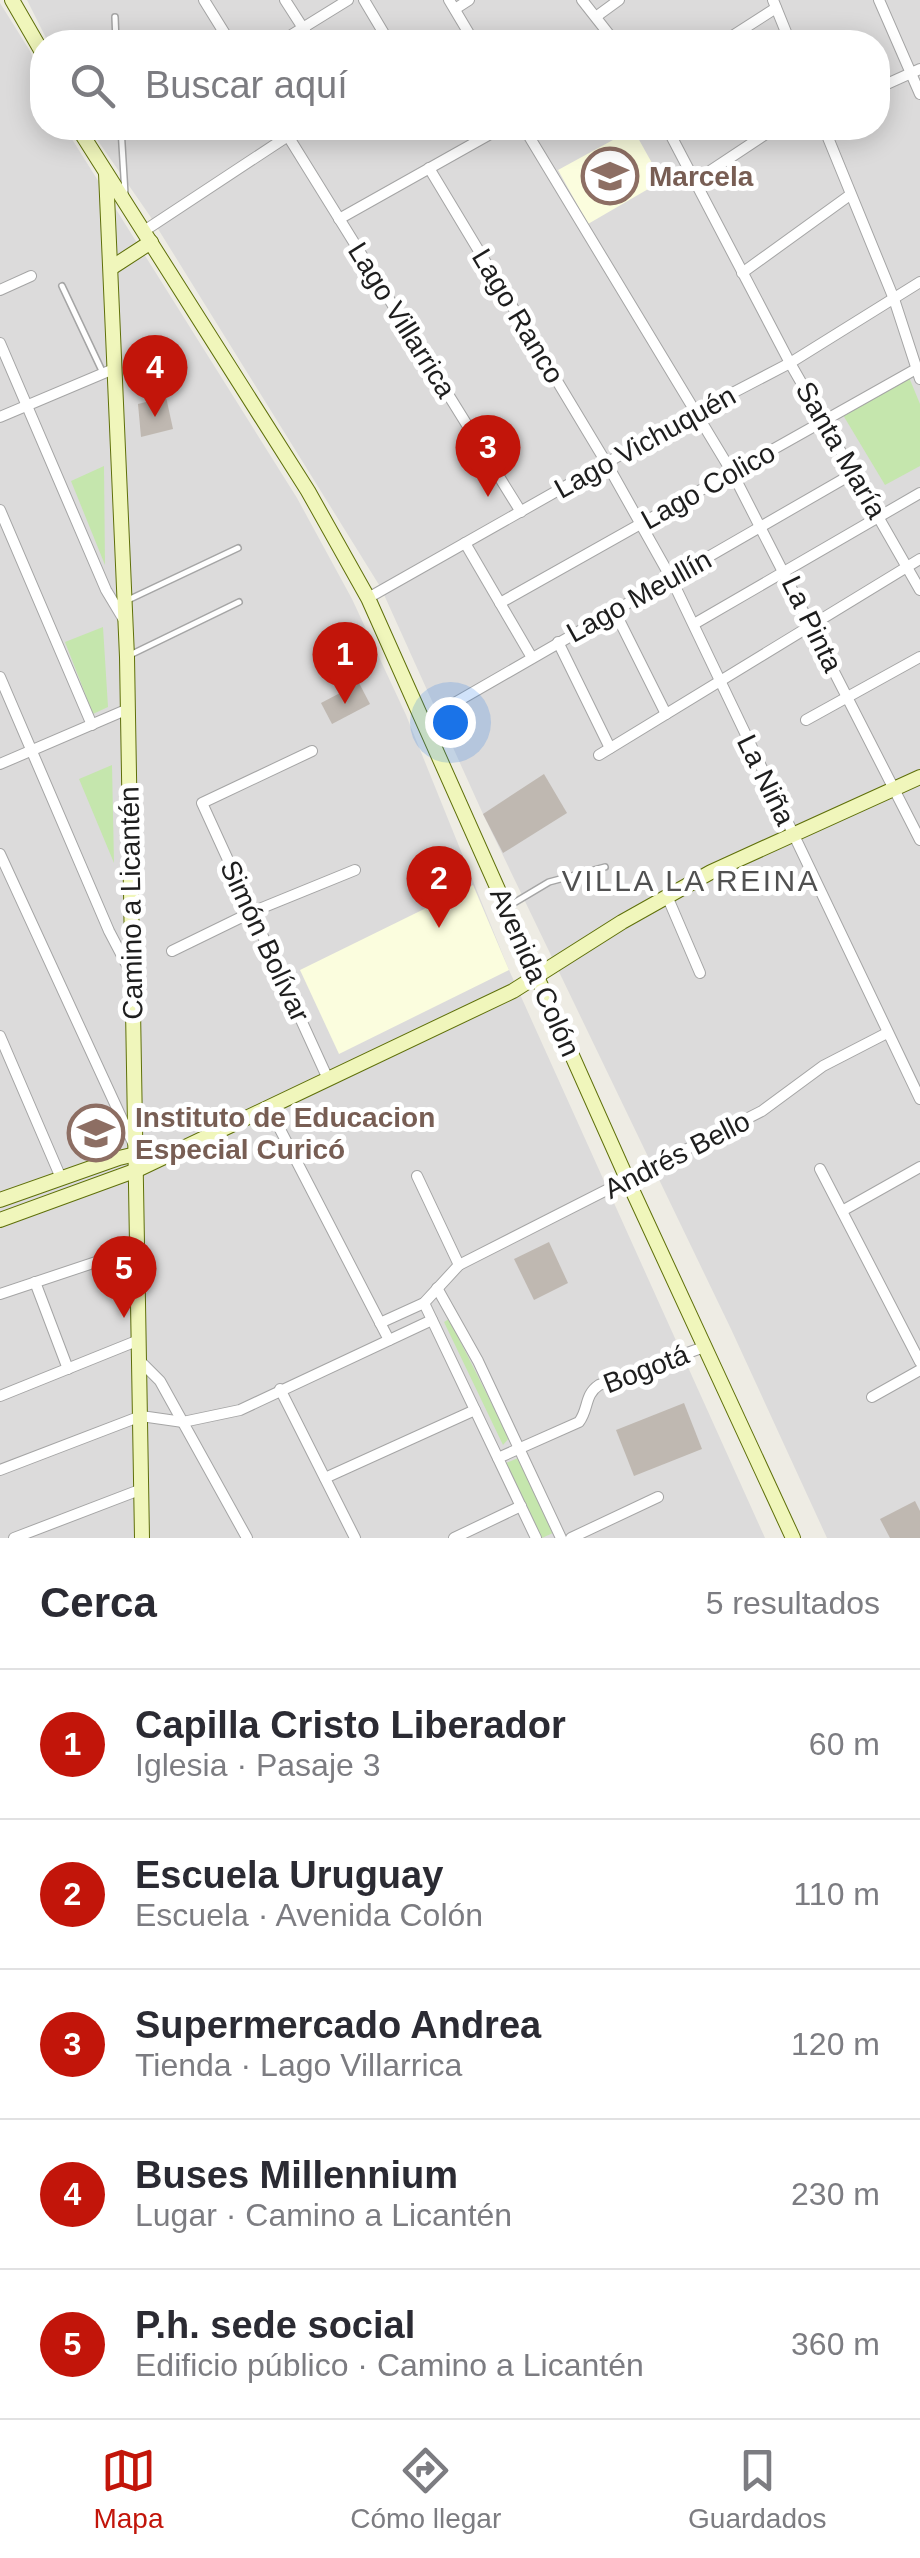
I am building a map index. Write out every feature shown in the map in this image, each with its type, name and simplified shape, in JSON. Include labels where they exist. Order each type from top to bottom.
[{"type":"street","points":[[12,0],[30,31]]},
{"type":"street","points":[[204,0],[223,30]]},
{"type":"street","points":[[286,0],[303,28]]},
{"type":"street","points":[[300,30],[348,0]]},
{"type":"street","points":[[364,0],[382,30]]},
{"type":"street","points":[[467,30],[452,4],[469,0]]},
{"type":"street","points":[[582,0],[607,30]]},
{"type":"street","points":[[597,16],[620,0]]},
{"type":"street","points":[[879,0],[915,71],[920,94]]},
{"type":"street","points":[[739,30],[775,4],[785,30]]},
{"type":"street","points":[[890,82],[915,71]]},
{"type":"street","name":"Avenida Colón","points":[[86,140],[308,492],[368,598],[628,1181],[795,1538]]},
{"type":"street","points":[[111,268],[275,140]]},
{"type":"street","name":"Lago Villarrica","points":[[291,140],[521,512]]},
{"type":"street","points":[[339,218],[480,140]]},
{"type":"street","name":"La Pinta","points":[[531,140],[733,474],[920,840]]},
{"type":"street","name":"Santa María","points":[[673,140],[790,363],[920,590]]},
{"type":"street","points":[[695,181],[757,140]]},
{"type":"street","points":[[829,140],[894,300],[918,374]]},
{"type":"street","name":"Lago Ranco","points":[[430,168],[608,464]]},
{"type":"street","name":"Camino a Licantén","points":[[106,172],[111,268],[109,371],[127,657],[142,1538]]},
{"type":"street","points":[[742,273],[850,195]]},
{"type":"street","points":[[0,290],[31,276]]},
{"type":"street","name":"Lago Vichuquén","points":[[368,598],[790,363],[920,282]]},
{"type":"street","points":[[0,343],[106,590],[126,622]]},
{"type":"street","points":[[0,418],[109,371]]},
{"type":"street","name":"Lago Colico","points":[[500,602],[918,374]]},
{"type":"street","name":"La Niña","points":[[608,464],[694,624],[718,682],[920,1099]]},
{"type":"street","name":"Lago Meullín","points":[[425,720],[854,473]]},
{"type":"street","points":[[694,624],[920,493]]},
{"type":"street","points":[[0,510],[92,725]]},
{"type":"street","points":[[465,543],[532,656]]},
{"type":"street","points":[[599,755],[920,559]]},
{"type":"street","points":[[614,610],[666,714]]},
{"type":"street","points":[[558,642],[610,748]]},
{"type":"street","points":[[806,720],[920,656]]},
{"type":"street","points":[[0,677],[132,977]]},
{"type":"street","points":[[0,764],[128,708]]},
{"type":"street","name":"Simón Bolívar","points":[[312,750],[202,803],[328,1079]]},
{"type":"street","points":[[0,1220],[137,1170],[269,1108],[513,990],[711,872],[920,777]]},
{"type":"street","points":[[0,854],[136,1151]]},
{"type":"street","points":[[172,951],[252,912],[355,870]]},
{"type":"street","points":[[667,896],[700,973]]},
{"type":"street","name":"Andrés Bello","points":[[380,1323],[424,1303],[459,1265],[762,1111],[823,1066],[887,1033]]},
{"type":"street","points":[[0,1036],[61,1178]]},
{"type":"street","points":[[269,1108],[389,1340]]},
{"type":"street","points":[[0,1200],[136,1151],[172,1154]]},
{"type":"street","points":[[842,1210],[920,1167]]},
{"type":"street","points":[[820,1169],[920,1362]]},
{"type":"street","points":[[416,1176],[459,1265]]},
{"type":"street","points":[[0,1294],[138,1248]]},
{"type":"street","points":[[35,1282],[68,1368]]},
{"type":"street","points":[[437,1288],[478,1360],[561,1538]]},
{"type":"street","points":[[424,1303],[536,1538]]},
{"type":"street","points":[[0,1470],[141,1416],[183,1422],[240,1410],[432,1320]]},
{"type":"street","points":[[0,1382],[2,1395],[139,1340]]},
{"type":"street","name":"Bogotá","points":[[498,1458],[579,1422],[588,1396],[599,1385],[704,1347]]},
{"type":"street","points":[[140,1360],[160,1381],[247,1538]]},
{"type":"street","points":[[872,1398],[920,1370]]},
{"type":"street","points":[[280,1389],[356,1538]]},
{"type":"street","points":[[325,1478],[475,1410]]},
{"type":"street","points":[[14,1538],[142,1489]]},
{"type":"street","points":[[571,1538],[658,1497]]},
{"type":"street","points":[[454,1538],[521,1506]]},
{"type":"lane","points":[[115,17],[116,30]]},
{"type":"lane","points":[[122,140],[126,202]]},
{"type":"lane","points":[[62,286],[109,371]]},
{"type":"lane","points":[[125,601],[238,548]]},
{"type":"lane","points":[[127,657],[240,602]]},
{"type":"lane","points":[[507,908],[549,882],[606,867]]},
{"type":"shaded area","points":[[27,0],[920,0],[920,1538],[827,1538],[483,814],[381,588],[150,216],[97,140],[890,140],[890,30],[42,30]]},
{"type":"shaded area","points":[[0,3],[30,51],[30,140],[73,140],[297,498],[352,599],[406,715],[509,970],[765,1538],[0,1538]]},
{"type":"shaded area","name":"Marcela","points":[[613,140],[639,140],[662,181],[588,224],[558,170]]},
{"type":"shaded area","points":[[473,885],[509,970],[339,1054],[300,970]]},
{"type":"green space","points":[[906,370],[920,404],[920,466],[885,485],[840,410]]},
{"type":"green space","points":[[104,466],[105,565],[71,481]]},
{"type":"green space","points":[[103,627],[108,707],[93,714],[65,642]]},
{"type":"green space","points":[[112,765],[114,863],[79,779]]},
{"type":"green space","points":[[449,1319],[509,1438],[503,1445],[444,1322]]},
{"type":"green space","points":[[518,1458],[553,1533],[542,1538],[506,1463]]},
{"type":"building","points":[[166,397],[173,429],[141,437],[138,404]]},
{"type":"building","points":[[359,683],[370,704],[332,724],[321,703]]},
{"type":"building","points":[[544,774],[567,813],[503,853],[483,814]]},
{"type":"building","points":[[549,1242],[568,1283],[534,1300],[514,1259]]},
{"type":"building","points":[[684,1403],[702,1449],[634,1476],[616,1430]]},
{"type":"building","points":[[915,1501],[920,1511],[920,1538],[890,1538],[880,1519]]},
{"type":"place","name":"Marcela","points":[[610,176]]},
{"type":"place","name":"Buses Millennium","points":[[155,417]]},
{"type":"place","name":"Supermercado Andrea","points":[[488,497]]},
{"type":"place","name":"Capilla Cristo Liberador","points":[[345,704]]},
{"type":"place","name":"Escuela Uruguay","points":[[439,928]]},
{"type":"place","name":"Instituto de Educacion Especial Curicó","points":[[96,1133]]},
{"type":"place","name":"P.h. sede social","points":[[124,1318]]},
{"type":"district","name":"VILLA LA REINA","points":[[691,880]]}]
